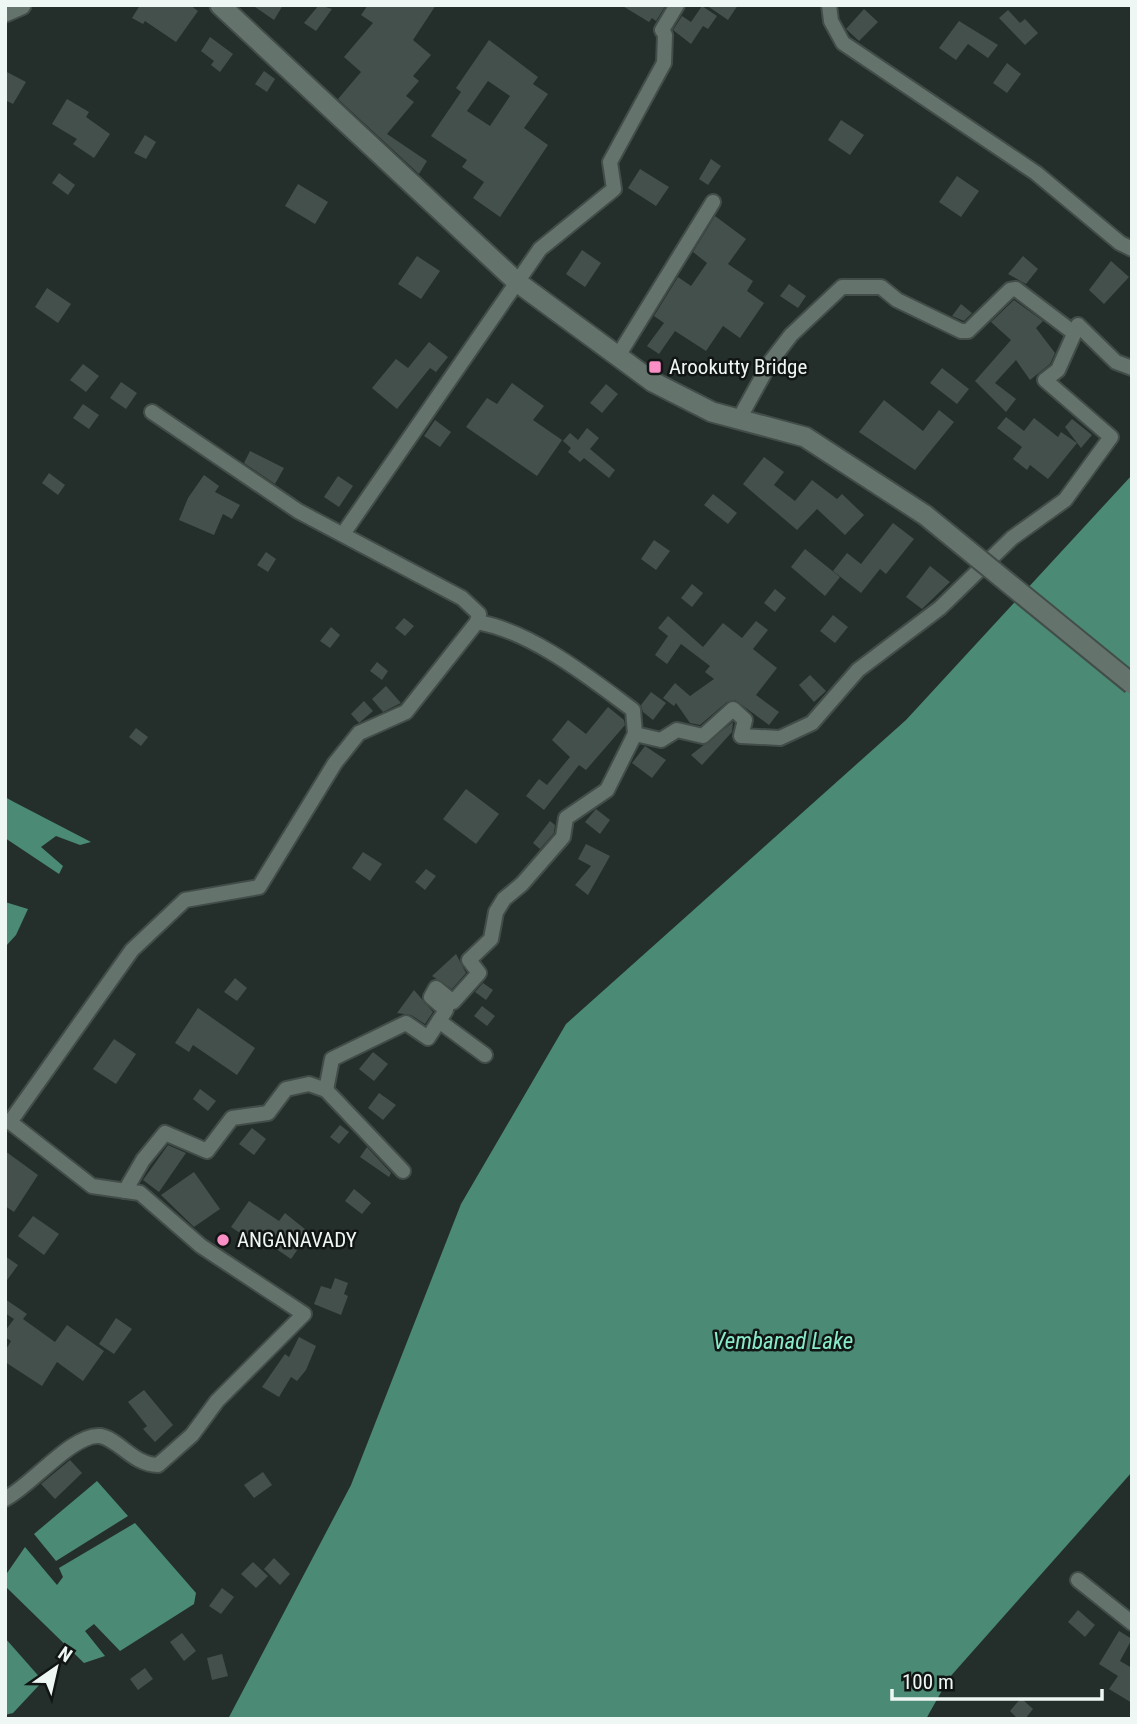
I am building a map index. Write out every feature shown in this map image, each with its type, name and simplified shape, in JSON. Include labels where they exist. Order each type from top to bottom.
[{"type":"main road","points":[[5,12],[21,5]]},
{"type":"main road","points":[[220,5],[517,282],[653,382],[712,412],[805,436],[925,515],[1132,684]]},
{"type":"street","points":[[343,534],[540,249],[614,189],[610,162],[664,63],[665,35],[662,30],[677,5]]},
{"type":"street","points":[[829,5],[831,21],[842,43],[1036,173],[1120,243],[1132,249]]},
{"type":"street","points":[[618,356],[712,202]]},
{"type":"street","points":[[738,419],[771,361],[791,335],[842,287],[881,287],[897,300],[961,331],[968,331],[1010,290],[1016,289],[1074,333]]},
{"type":"street","points":[[635,734],[661,740],[677,730],[703,736],[733,709],[744,720],[741,736],[780,737],[812,723],[858,670],[940,608],[1012,538],[1065,500],[1111,437],[1045,380],[1058,370],[1078,326],[1116,362],[1132,368]]},
{"type":"street","points":[[5,1499],[37,1478],[71,1447],[89,1438],[99,1436],[109,1440],[126,1454],[158,1465],[191,1436],[217,1401],[304,1314],[201,1246],[140,1193],[92,1186],[8,1121],[132,950],[185,900],[259,887],[335,762],[359,733],[406,712],[443,670],[480,614],[462,598],[299,511],[152,412]]},
{"type":"street","points":[[326,1090],[332,1059],[406,1023],[428,1038],[446,1010],[430,997],[436,988],[453,1002],[479,974],[469,960],[491,939],[496,912],[504,899],[522,884],[563,837],[566,818],[607,790],[635,734],[633,710],[584,674],[500,626],[477,622]]},
{"type":"street","points":[[439,1021],[485,1055]]},
{"type":"street","points":[[125,1191],[142,1160],[165,1133],[207,1151],[232,1118],[268,1112],[286,1088],[309,1084],[326,1090],[403,1171]]},
{"type":"street","points":[[1078,1580],[1132,1623]]},
{"type":"water","name":"Vembanad Lake","points":[[1132,475],[1132,1472],[949,1678],[926,1719],[228,1719],[351,1485],[461,1204],[566,1024],[906,720]]},
{"type":"water","points":[[5,797],[91,842],[80,845],[56,836],[41,847],[63,866],[59,874],[5,838]]},
{"type":"water","points":[[5,902],[28,909],[16,935],[5,947]]},
{"type":"water","points":[[97,1481],[128,1516],[56,1561],[34,1534]]},
{"type":"water","points":[[135,1523],[196,1593],[194,1604],[120,1651],[94,1624],[85,1631],[105,1656],[84,1663],[5,1586],[5,1576],[25,1547],[57,1585],[63,1577],[59,1568]]},
{"type":"water","points":[[5,1638],[43,1681],[13,1713],[5,1715]]},
{"type":"building","points":[[140,5],[190,5],[198,11],[176,42],[145,21],[143,24],[132,18]]},
{"type":"building","points":[[252,5],[283,5],[274,20]]},
{"type":"building","points":[[319,5],[332,9],[316,31],[304,23]]},
{"type":"building","points":[[368,5],[436,5],[413,40],[431,55],[413,76],[419,81],[406,96],[414,102],[387,134],[427,161],[419,174],[338,99],[361,72],[344,57],[373,23],[361,15]]},
{"type":"building","points":[[621,5],[666,5],[656,21],[652,18],[649,22]]},
{"type":"building","points":[[706,5],[738,5],[728,20]]},
{"type":"building","points":[[702,6],[717,16],[708,29],[703,26],[691,44],[673,30],[682,16],[691,22]]},
{"type":"building","points":[[864,9],[878,22],[859,41],[846,29]]},
{"type":"building","points":[[1008,10],[1020,23],[1025,19],[1038,33],[1025,45],[999,18]]},
{"type":"building","points":[[959,21],[998,45],[988,58],[968,44],[956,60],[939,48]]},
{"type":"building","points":[[210,37],[233,54],[220,72],[211,65],[214,61],[201,51]]},
{"type":"building","points":[[489,40],[538,77],[533,84],[548,94],[524,128],[548,145],[500,217],[473,198],[484,182],[462,167],[467,160],[431,136],[461,92],[456,88]],"holes":[[[488,81],[510,96],[490,126],[467,111]]]},
{"type":"building","points":[[1007,63],[1021,74],[1007,93],[993,83]]},
{"type":"building","points":[[5,71],[26,82],[13,104],[5,100]]},
{"type":"building","points":[[264,71],[275,79],[267,92],[255,84]]},
{"type":"building","points":[[67,99],[89,112],[86,117],[110,134],[94,158],[73,144],[77,139],[52,124]]},
{"type":"building","points":[[841,120],[864,135],[850,155],[828,140]]},
{"type":"building","points":[[145,135],[156,142],[146,159],[134,153]]},
{"type":"building","points":[[711,159],[721,166],[708,185],[699,179]]},
{"type":"building","points":[[640,169],[669,187],[656,206],[628,188]]},
{"type":"building","points":[[59,173],[75,185],[68,195],[52,183]]},
{"type":"building","points":[[957,176],[979,191],[961,217],[939,202]]},
{"type":"building","points":[[298,184],[328,202],[315,224],[285,206]]},
{"type":"building","points":[[715,216],[746,239],[728,264],[753,281],[747,291],[764,303],[740,338],[723,326],[706,351],[675,331],[659,354],[647,346],[664,323],[654,316],[678,277],[691,286],[707,263],[693,252]]},
{"type":"building","points":[[582,250],[601,263],[585,287],[566,274]]},
{"type":"building","points":[[417,256],[440,271],[421,299],[398,284]]},
{"type":"building","points":[[1023,256],[1038,269],[1026,284],[1008,274]]},
{"type":"building","points":[[1111,261],[1129,277],[1104,304],[1089,290]]},
{"type":"building","points":[[789,284],[806,296],[798,308],[780,296]]},
{"type":"building","points":[[47,288],[71,304],[58,323],[35,307]]},
{"type":"building","points":[[1014,300],[1043,321],[1036,328],[1055,353],[1050,364],[1030,380],[1016,360],[995,383],[1016,399],[1006,412],[975,381],[1011,340],[991,322]]},
{"type":"building","points":[[961,304],[972,313],[964,321],[952,316]]},
{"type":"building","points":[[429,342],[448,357],[436,372],[430,368],[397,409],[372,388],[396,359],[408,368]]},
{"type":"building","points":[[83,364],[99,376],[86,392],[70,380]]},
{"type":"building","points":[[942,368],[969,389],[957,404],[930,383]]},
{"type":"building","points":[[121,382],[137,393],[126,409],[110,398]]},
{"type":"building","points":[[512,383],[544,406],[533,420],[562,440],[537,476],[466,427],[487,398],[497,404]]},
{"type":"building","points":[[606,384],[618,394],[602,413],[590,403]]},
{"type":"building","points":[[884,400],[923,431],[939,410],[954,422],[915,470],[859,432]]},
{"type":"building","points":[[83,404],[99,415],[89,429],[73,418]]},
{"type":"building","points":[[1006,417],[1024,431],[1034,418],[1058,437],[1061,432],[1077,443],[1048,479],[1030,465],[1027,470],[1013,459],[1022,447],[997,428]]},
{"type":"building","points":[[1072,419],[1092,435],[1081,448],[1065,427]]},
{"type":"building","points":[[435,420],[451,432],[440,447],[424,436]]},
{"type":"building","points":[[587,428],[599,438],[590,449],[615,470],[609,478],[584,458],[580,462],[568,452],[571,448],[563,441],[570,433],[578,440]]},
{"type":"building","points":[[250,451],[284,468],[275,484],[244,463]]},
{"type":"building","points":[[764,457],[784,472],[774,485],[795,501],[812,480],[837,499],[842,494],[864,515],[845,535],[817,509],[797,530],[743,484]]},
{"type":"building","points":[[49,473],[65,485],[58,495],[42,483]]},
{"type":"building","points":[[204,475],[219,486],[215,492],[240,505],[232,519],[223,514],[214,535],[179,520],[188,498]]},
{"type":"building","points":[[338,476],[353,486],[339,507],[324,497]]},
{"type":"building","points":[[713,494],[737,513],[728,524],[704,505]]},
{"type":"building","points":[[893,523],[914,539],[886,574],[880,569],[861,593],[833,571],[847,553],[861,564]]},
{"type":"building","points":[[654,540],[670,551],[656,570],[641,559]]},
{"type":"building","points":[[805,549],[840,577],[825,596],[791,567]]},
{"type":"building","points":[[266,552],[276,559],[268,572],[257,565]]},
{"type":"building","points":[[930,566],[950,582],[922,609],[906,597]]},
{"type":"building","points":[[692,584],[703,593],[692,607],[681,598]]},
{"type":"building","points":[[775,589],[786,598],[775,612],[764,603]]},
{"type":"building","points":[[833,615],[848,627],[835,643],[820,631]]},
{"type":"building","points":[[668,616],[703,647],[723,623],[742,638],[756,621],[768,630],[753,649],[777,668],[756,695],[779,712],[769,725],[735,700],[727,702],[700,725],[690,723],[676,703],[674,706],[663,698],[675,683],[690,696],[714,679],[705,672],[710,666],[681,644],[667,664],[655,655],[668,636],[658,628]]},
{"type":"building","points":[[404,618],[414,626],[405,636],[395,628]]},
{"type":"building","points":[[331,627],[340,635],[330,648],[320,641]]},
{"type":"building","points":[[377,662],[388,671],[382,680],[370,671]]},
{"type":"building","points":[[810,675],[826,691],[814,702],[799,685]]},
{"type":"building","points":[[386,686],[401,703],[383,712],[372,699]]},
{"type":"building","points":[[651,692],[666,703],[653,720],[643,712],[641,705]]},
{"type":"building","points":[[364,701],[373,711],[359,723],[351,714]]},
{"type":"building","points":[[608,707],[624,720],[625,725],[586,770],[579,765],[544,810],[526,796],[539,779],[547,785],[570,757],[552,740],[568,720],[586,734]]},
{"type":"building","points":[[733,722],[732,732],[702,765],[691,755]]},
{"type":"building","points":[[136,728],[148,737],[141,746],[129,737]]},
{"type":"building","points":[[645,746],[666,760],[652,778],[632,763]]},
{"type":"building","points":[[466,789],[499,814],[476,844],[443,819]]},
{"type":"building","points":[[596,809],[610,820],[600,834],[585,822]]},
{"type":"building","points":[[550,821],[555,825],[554,833],[540,849],[533,843]]},
{"type":"building","points":[[586,844],[610,856],[588,895],[575,885],[591,866],[578,859]]},
{"type":"building","points":[[363,852],[382,864],[370,881],[352,868]]},
{"type":"building","points":[[426,869],[436,876],[425,890],[415,882]]},
{"type":"building","points":[[456,954],[466,973],[452,989],[432,976]]},
{"type":"building","points":[[235,978],[247,988],[237,1001],[224,992]]},
{"type":"building","points":[[483,983],[493,990],[486,1000],[475,992]]},
{"type":"building","points":[[414,990],[433,1012],[425,1024],[411,1015],[397,1013]]},
{"type":"building","points":[[482,1006],[495,1016],[487,1026],[474,1016]]},
{"type":"building","points":[[198,1008],[255,1048],[237,1075],[193,1045],[189,1052],[175,1043]]},
{"type":"building","points":[[114,1039],[136,1054],[116,1084],[93,1069]]},
{"type":"building","points":[[373,1052],[388,1064],[374,1081],[359,1069]]},
{"type":"building","points":[[200,1089],[216,1101],[208,1111],[193,1099]]},
{"type":"building","points":[[379,1093],[396,1105],[383,1120],[368,1108]]},
{"type":"building","points":[[340,1125],[349,1132],[339,1144],[330,1137]]},
{"type":"building","points":[[252,1128],[266,1139],[254,1155],[239,1144]]},
{"type":"building","points":[[168,1145],[186,1153],[159,1192],[143,1180]]},
{"type":"building","points":[[367,1147],[391,1173],[389,1177],[360,1157]]},
{"type":"building","points":[[5,1151],[38,1175],[14,1212],[5,1206]]},
{"type":"building","points":[[194,1172],[220,1209],[194,1227],[161,1195]]},
{"type":"building","points":[[354,1189],[371,1203],[362,1214],[345,1201]]},
{"type":"building","points":[[249,1201],[279,1221],[285,1213],[306,1230],[295,1243],[300,1246],[291,1259],[253,1233],[249,1239],[231,1227]]},
{"type":"building","points":[[33,1216],[59,1234],[44,1255],[18,1236]]},
{"type":"building","points":[[5,1256],[18,1265],[5,1283]]},
{"type":"building","points":[[335,1278],[348,1283],[344,1294],[348,1296],[341,1315],[314,1304],[321,1286],[331,1289]]},
{"type":"building","points":[[5,1299],[27,1314],[23,1319],[55,1342],[67,1325],[104,1351],[83,1381],[57,1362],[42,1386],[5,1362],[5,1351],[11,1341],[5,1337],[5,1331],[14,1319],[5,1313]]},
{"type":"building","points":[[116,1318],[132,1329],[114,1354],[99,1344]]},
{"type":"building","points":[[299,1337],[316,1346],[306,1370],[297,1381],[291,1377],[279,1397],[262,1387],[285,1354],[289,1357]]},
{"type":"building","points":[[144,1390],[173,1425],[155,1442],[143,1429],[147,1426],[128,1402]]},
{"type":"building","points":[[70,1460],[82,1473],[55,1499],[41,1484]]},
{"type":"building","points":[[263,1472],[272,1485],[254,1498],[244,1485]]},
{"type":"building","points":[[274,1558],[290,1574],[280,1585],[264,1569]]},
{"type":"building","points":[[253,1562],[268,1576],[256,1588],[241,1574]]},
{"type":"building","points":[[222,1588],[234,1597],[221,1614],[209,1606]]},
{"type":"building","points":[[1078,1610],[1095,1625],[1085,1637],[1068,1622]]},
{"type":"building","points":[[1119,1631],[1132,1639],[1120,1661],[1132,1668],[1132,1703],[1109,1689],[1118,1676],[1099,1664]]},
{"type":"building","points":[[182,1633],[196,1651],[184,1661],[170,1642]]},
{"type":"building","points":[[222,1654],[228,1676],[212,1680],[207,1658]]},
{"type":"building","points":[[145,1668],[153,1679],[138,1690],[130,1679]]},
{"type":"building","points":[[1021,1698],[1033,1709],[1025,1719],[1018,1719],[1010,1711]]},
{"type":"place","name":"Arookutty Bridge","points":[[655,367]]},
{"type":"place","name":"ANGANAVADY","points":[[223,1240]]}]
